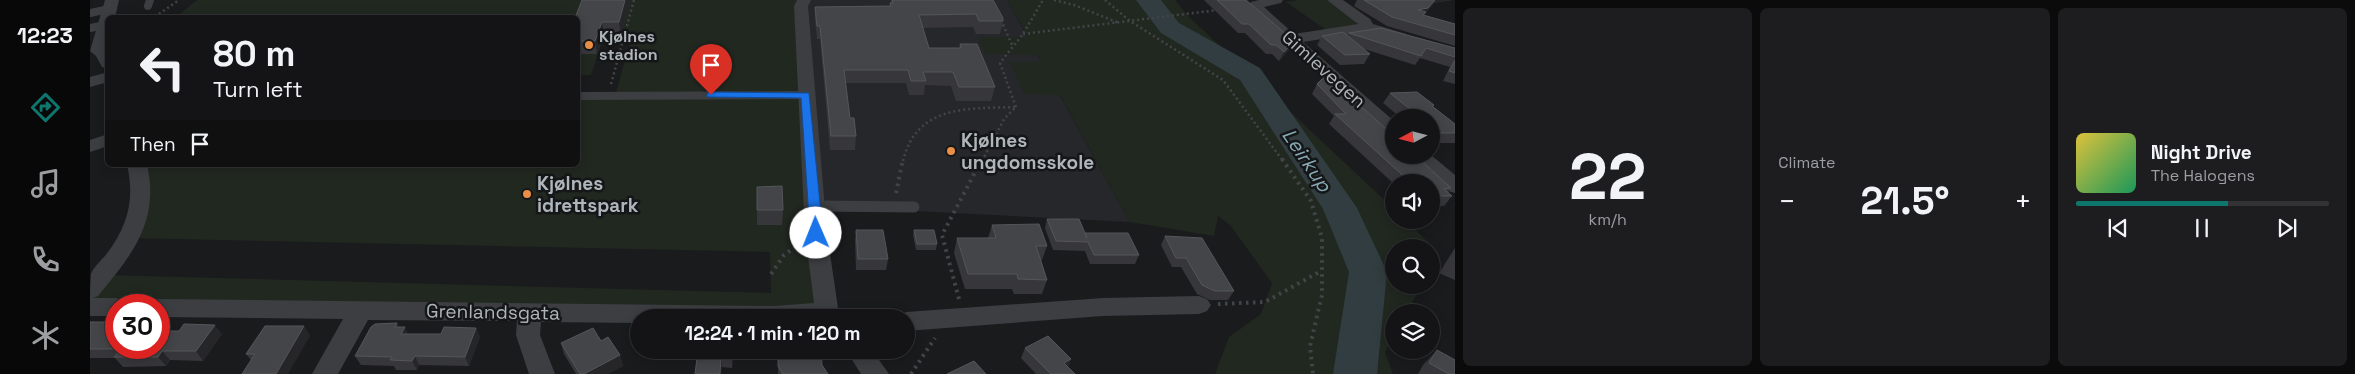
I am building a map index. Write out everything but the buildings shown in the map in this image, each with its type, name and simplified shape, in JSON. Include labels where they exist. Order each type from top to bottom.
[{"type":"street","points":[[804,0],[801,6],[806,95],[816,206],[816,233],[829,309]]},
{"type":"street","name":"Gimlevegen","points":[[1276,0],[1256,5],[1257,9],[1385,123]]},
{"type":"street","points":[[1334,0],[1365,22],[1367,27]]},
{"type":"street","points":[[93,51],[101,44],[97,26],[110,4]]},
{"type":"street","points":[[1290,38],[1367,27],[1414,40]]},
{"type":"street","points":[[93,51],[103,53],[105,57]]},
{"type":"street","points":[[90,82],[105,78]]},
{"type":"street","points":[[90,146],[105,141]]},
{"type":"street","points":[[1430,164],[1455,186]]},
{"type":"street","points":[[90,290],[118,254],[137,222],[143,199],[137,167]]},
{"type":"street","points":[[915,322],[1103,306],[1199,305]]},
{"type":"street","points":[[90,307],[105,307]]},
{"type":"street","name":"Grenlandsgata","points":[[170,308],[630,314]]},
{"type":"street","points":[[325,374],[361,310]]},
{"type":"street","points":[[529,313],[528,335],[542,374]]},
{"type":"street","points":[[865,359],[876,374]]},
{"type":"lane","points":[[90,12],[110,4]]},
{"type":"lane","points":[[580,96],[806,95]]},
{"type":"lane","points":[[816,206],[914,207]]},
{"type":"path","points":[[160,15],[179,0]]},
{"type":"path","points":[[607,96],[634,0]]},
{"type":"path","points":[[1016,107],[1000,63],[1023,34],[1043,0]]},
{"type":"path","points":[[1054,0],[1074,5],[1119,23]]},
{"type":"path","points":[[1105,0],[1130,22],[1215,73],[1242,103],[1311,201],[1322,238],[1323,257],[1321,270],[1322,295],[1310,346],[1313,374]]},
{"type":"path","points":[[1023,34],[1220,10]]},
{"type":"path","points":[[997,12],[1013,47]]},
{"type":"path","points":[[893,207],[907,148],[917,128],[928,119],[945,113],[1016,107]]},
{"type":"path","points":[[912,374],[959,300],[942,235],[1004,120],[1016,107]]},
{"type":"path","points":[[771,274],[784,255],[816,233]]},
{"type":"path","points":[[1199,305],[1265,302],[1321,270]]},
{"type":"shaded area","points":[[197,0],[804,0],[827,309],[170,308],[170,294],[105,294],[105,307],[90,307],[90,290],[103,275],[771,293],[770,252],[128,238],[137,167],[580,167],[580,96],[615,96],[632,36],[604,35],[591,75],[580,75],[580,15],[178,15]]},
{"type":"shaded area","name":"Kjølnes ungdomsskole","points":[[804,0],[1007,0],[1130,222],[816,206]]},
{"type":"shaded area","points":[[1007,0],[1175,0],[1188,16],[1385,201],[1385,229],[1414,229],[1425,239],[1385,239],[1385,294],[1417,294],[1411,304],[1385,304],[1385,359],[1388,359],[1393,374],[1215,374],[1229,337],[1261,314],[1272,283],[1230,225],[1218,216],[1214,236],[1130,222],[1060,95],[1024,94],[1010,62],[1041,62],[1038,55],[985,54],[978,37],[1028,37]]},
{"type":"shaded area","points":[[1327,0],[1357,20],[1355,25],[1326,30],[1286,2]]},
{"type":"waterway","name":"Leirkup","points":[[1148,0],[1170,28],[1250,74],[1340,208],[1368,272],[1355,374]]},
{"type":"place","name":"Kjølnes stadion","points":[[589,45]]},
{"type":"place","name":"Kjølnes ungdomsskole","points":[[951,151]]},
{"type":"place","name":"Kjølnes idrettspark","points":[[527,194]]},
{"type":"route","points":[[711,95],[806,95],[816,206],[816,233]]}]
